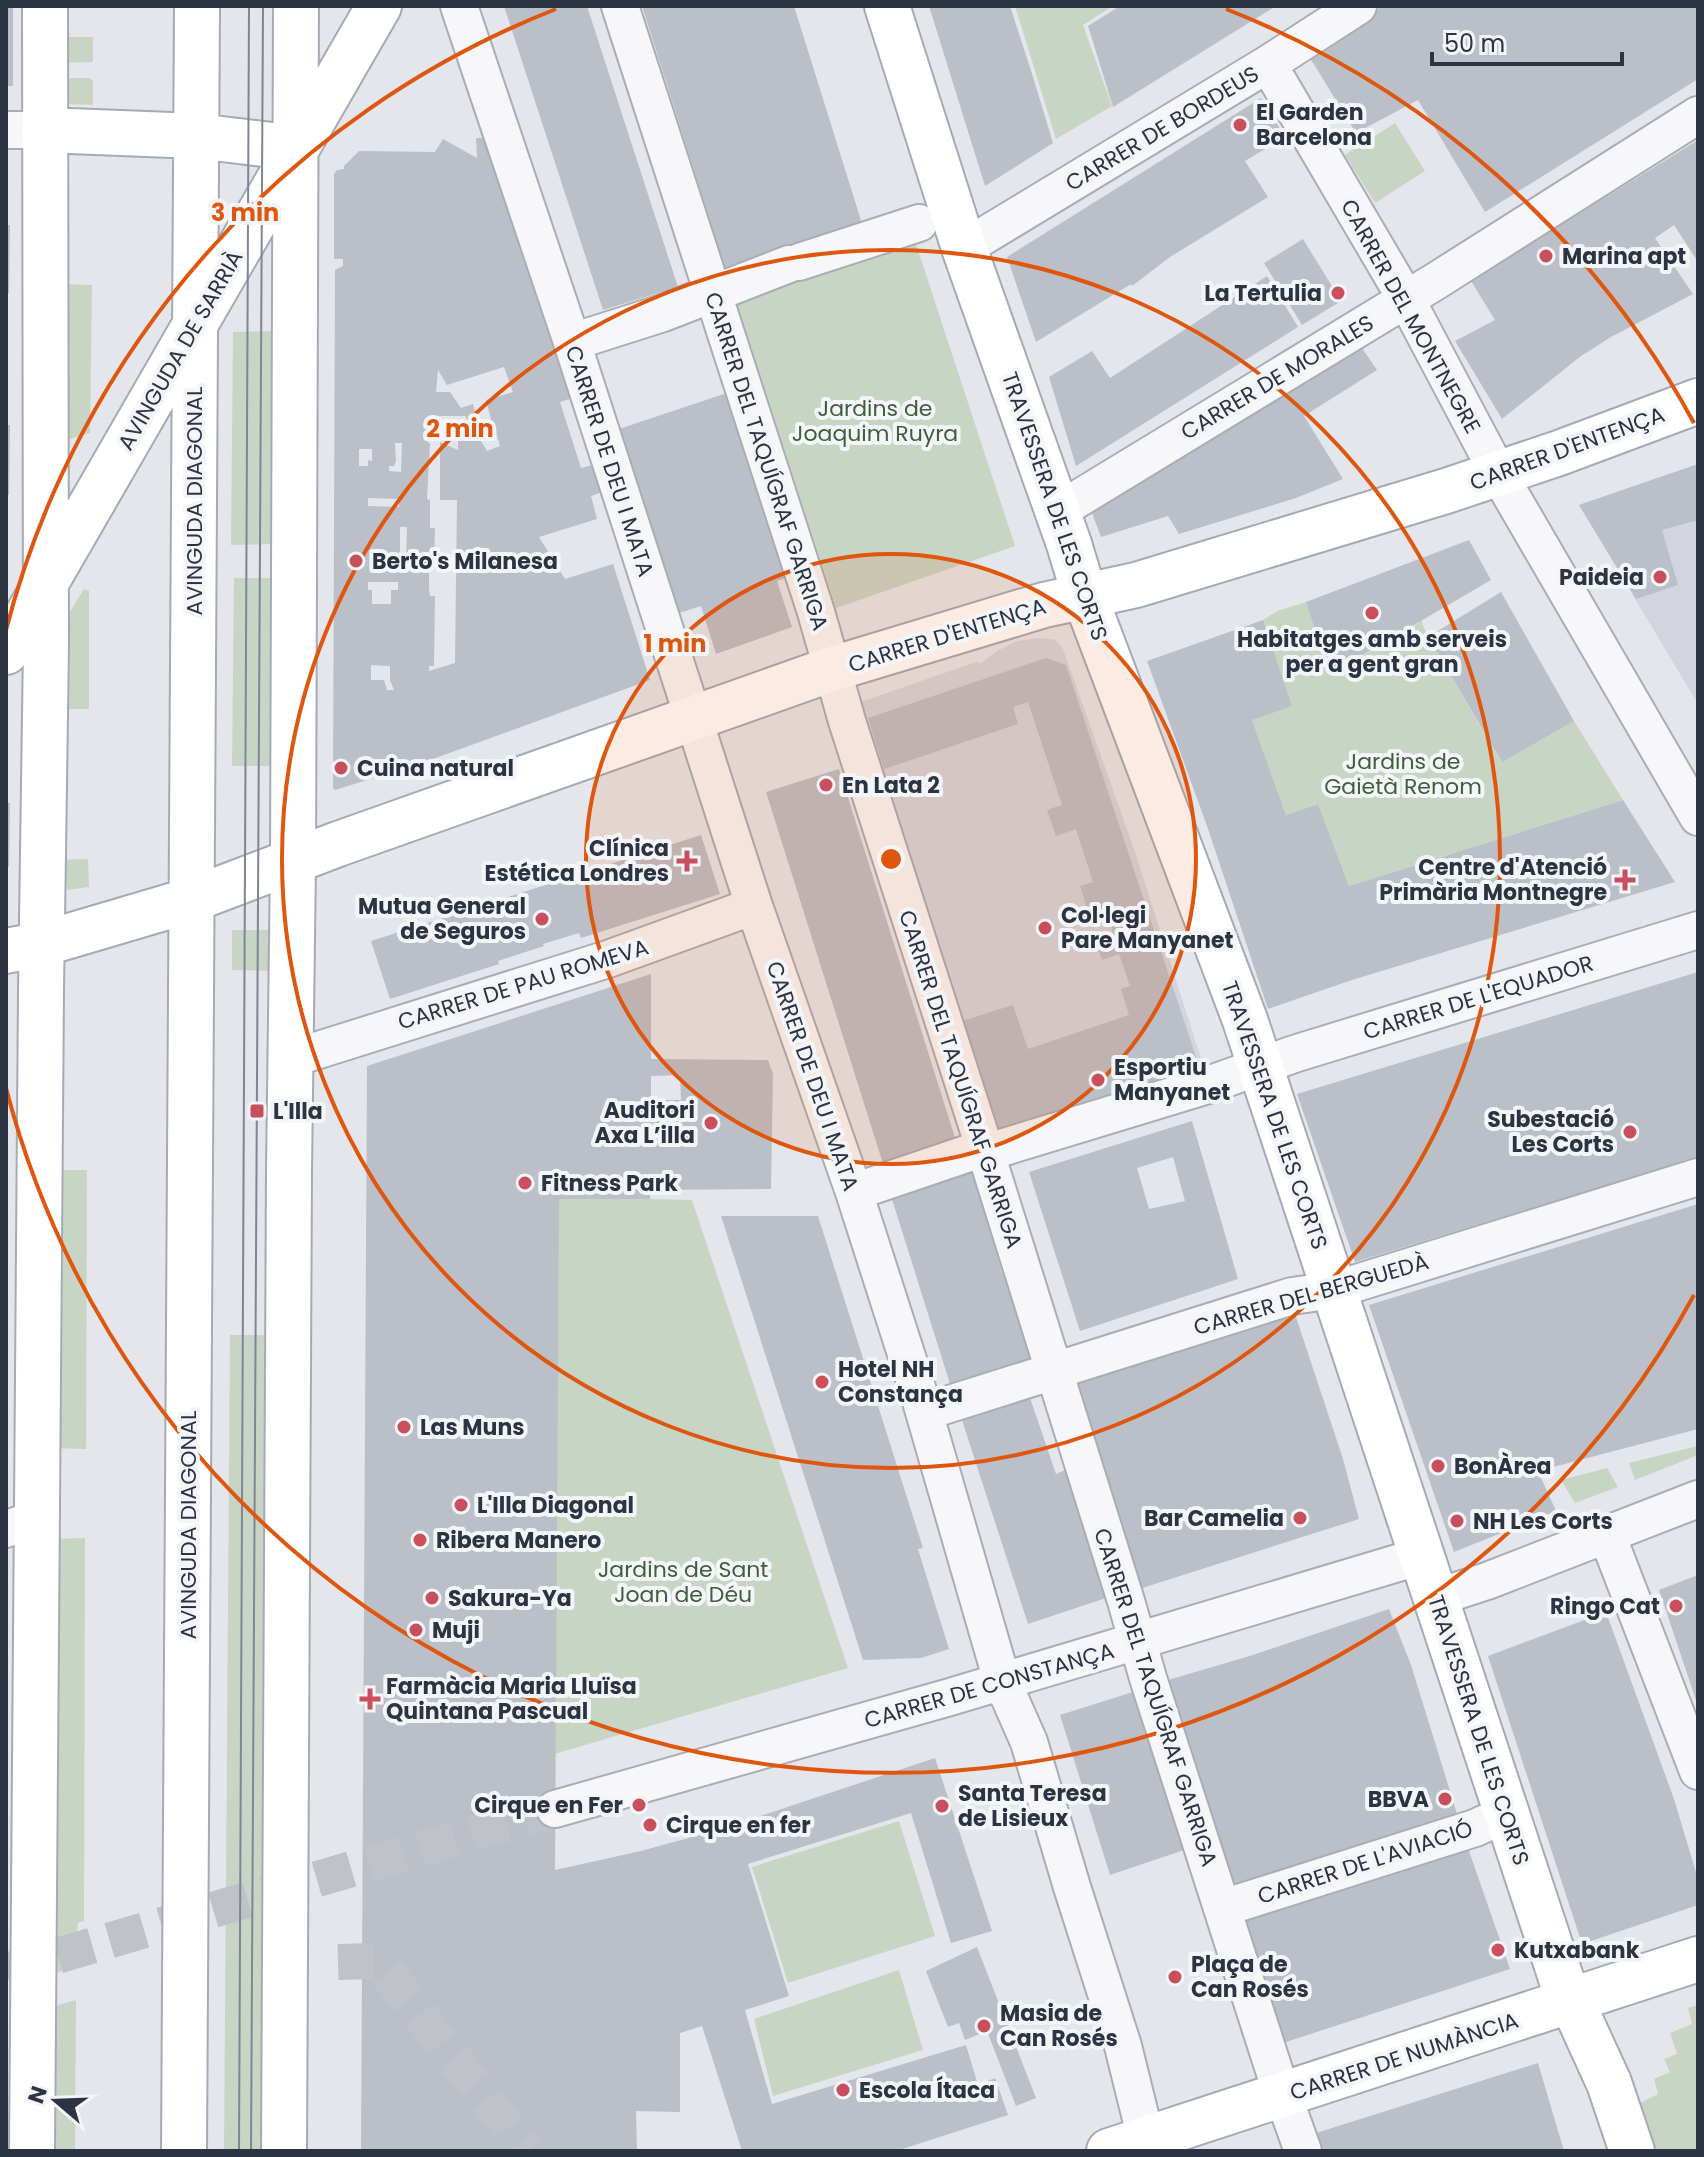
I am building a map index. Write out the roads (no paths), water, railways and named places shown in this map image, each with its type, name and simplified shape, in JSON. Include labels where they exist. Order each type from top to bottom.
[{"type":"main road","points":[[32,2151],[17,1936],[24,947],[46,582],[25,130],[45,6]]},
{"type":"main road","name":"AVINGUDA DIAGONAL","points":[[184,2151],[197,6]]},
{"type":"main road","points":[[284,2151],[296,6]]},
{"type":"main road","name":"AVINGUDA DE SARRIÀ","points":[[6,652],[379,6]]},
{"type":"main road","name":"TRAVESSERA DE LES CORTS","points":[[887,6],[964,248],[1058,511],[1085,597],[1245,1020],[1571,2003],[1609,2083],[1632,2151]]},
{"type":"main road","points":[[25,130],[197,136],[296,148]]},
{"type":"main road","name":"CARRER D'ENTENÇA","points":[[293,862],[832,669],[1044,605],[1145,583],[1498,473],[1698,401]]},
{"type":"main road","points":[[24,947],[191,900],[293,862]]},
{"type":"main road","name":"CARRER DE NUMÀNCIA","points":[[1135,2147],[1698,1959]]},
{"type":"main road","name":"TRAVESSERA DE LES CORTS","points":[[1571,2003],[1589,2089],[1609,2151]]},
{"type":"street","name":"CARRER DE DEU I MATA","points":[[459,6],[572,342],[754,906],[854,1192],[924,1412],[1002,1681],[1029,1742],[1123,2046],[1135,2147]]},
{"type":"street","name":"CARRER DEL TAQUÍGRAF GARRIGA","points":[[620,6],[985,1150],[1137,1641],[1303,2151]]},
{"type":"street","name":"CARRER DE BORDEUS","points":[[964,248],[1358,6]]},
{"type":"street","name":"CARRER DEL MONTNEGRE","points":[[1268,64],[1406,299],[1498,473],[1698,817]]},
{"type":"street","name":"CARRER DE MORALES","points":[[1058,511],[1406,299],[1698,115]]},
{"type":"street","points":[[572,342],[794,263],[919,223]]},
{"type":"street","name":"CARRER DE PAU ROMEVA","points":[[290,1059],[608,959],[754,906]]},
{"type":"street","name":"CARRER DE L'EQUADOR","points":[[854,1192],[1211,1084],[1259,1065],[1698,930]]},
{"type":"street","name":"CARRER DEL BERGUEDÀ","points":[[924,1412],[1292,1296],[1334,1290],[1698,1177]]},
{"type":"street","points":[[1435,1598],[1698,1499]]},
{"type":"street","points":[[1607,1535],[1698,1771]]},
{"type":"street","name":"CARRER DE CONSTANÇA","points":[[555,1809],[1002,1681],[1421,1556]]},
{"type":"street","name":"CARRER DE L'AVIACIÓ","points":[[1223,1908],[1475,1828],[1506,1814]]},
{"type":"tunnel","points":[[6,1971],[555,1809]]},
{"type":"tunnel","points":[[338,1962],[378,1961],[527,2151]]},
{"type":"tram line","points":[[239,2151],[249,6]]},
{"type":"tram line","points":[[251,2151],[263,6]]},
{"type":"place","name":"El Garden Barcelona","points":[[1240,125]]},
{"type":"place","name":"Marina apt","points":[[1546,256]]},
{"type":"place","name":"La Tertulia","points":[[1338,293]]},
{"type":"place","name":"Berto's Milanesa","points":[[356,561]]},
{"type":"place","name":"Paideia","points":[[1660,577]]},
{"type":"place","name":"Habitatges amb serveis per a gent gran","points":[[1372,613]]},
{"type":"place","name":"Cuina natural","points":[[341,768]]},
{"type":"place","name":"En Lata 2","points":[[826,785]]},
{"type":"place","name":"Clínica Estética Londres","points":[[687,861]]},
{"type":"place","name":"Centre d'Atenció Primària Montnegre","points":[[1625,880]]},
{"type":"place","name":"Mutua General de Seguros","points":[[542,919]]},
{"type":"place","name":"Col·legi Pare Manyanet","points":[[1045,928]]},
{"type":"place","name":"Esportiu Manyanet","points":[[1098,1080]]},
{"type":"place","name":"L'Illa","points":[[257,1111]]},
{"type":"place","name":"Auditori Axa L’illa","points":[[711,1123]]},
{"type":"place","name":"Subestació Les Corts","points":[[1630,1132]]},
{"type":"place","name":"Fitness Park","points":[[525,1183]]},
{"type":"place","name":"Hotel NH Constança","points":[[822,1382]]},
{"type":"place","name":"Las Muns","points":[[404,1427]]},
{"type":"place","name":"BonÀrea","points":[[1438,1466]]},
{"type":"place","name":"L'Illa Diagonal","points":[[461,1505]]},
{"type":"place","name":"Bar Camelia","points":[[1300,1518]]},
{"type":"place","name":"NH Les Corts","points":[[1457,1521]]},
{"type":"place","name":"Ribera Manero","points":[[420,1540]]},
{"type":"place","name":"Sakura-Ya","points":[[432,1598]]},
{"type":"place","name":"Ringo Cat","points":[[1676,1606]]},
{"type":"place","name":"Muji","points":[[416,1630]]},
{"type":"place","name":"Farmàcia Maria Lluïsa Quintana Pascual","points":[[370,1699]]},
{"type":"place","name":"BBVA","points":[[1445,1799]]},
{"type":"place","name":"Cirque en Fer","points":[[639,1805]]},
{"type":"place","name":"Santa Teresa de Lisieux","points":[[942,1806]]},
{"type":"place","name":"Cirque en fer","points":[[650,1825]]},
{"type":"place","name":"Kutxabank","points":[[1498,1950]]},
{"type":"place","name":"Plaça de Can Rosés","points":[[1175,1977]]},
{"type":"place","name":"Masia de Can Rosés","points":[[984,2026]]},
{"type":"place","name":"Escola Ítaca","points":[[843,2090]]},
{"type":"park label","name":"Jardins de Joaquim Ruyra","points":[[875,420]]},
{"type":"park label","name":"Jardins de Gaietà Renom","points":[[1403,774]]},
{"type":"park label","name":"Jardins de Sant Joan de Déu","points":[[683,1582]]}]
